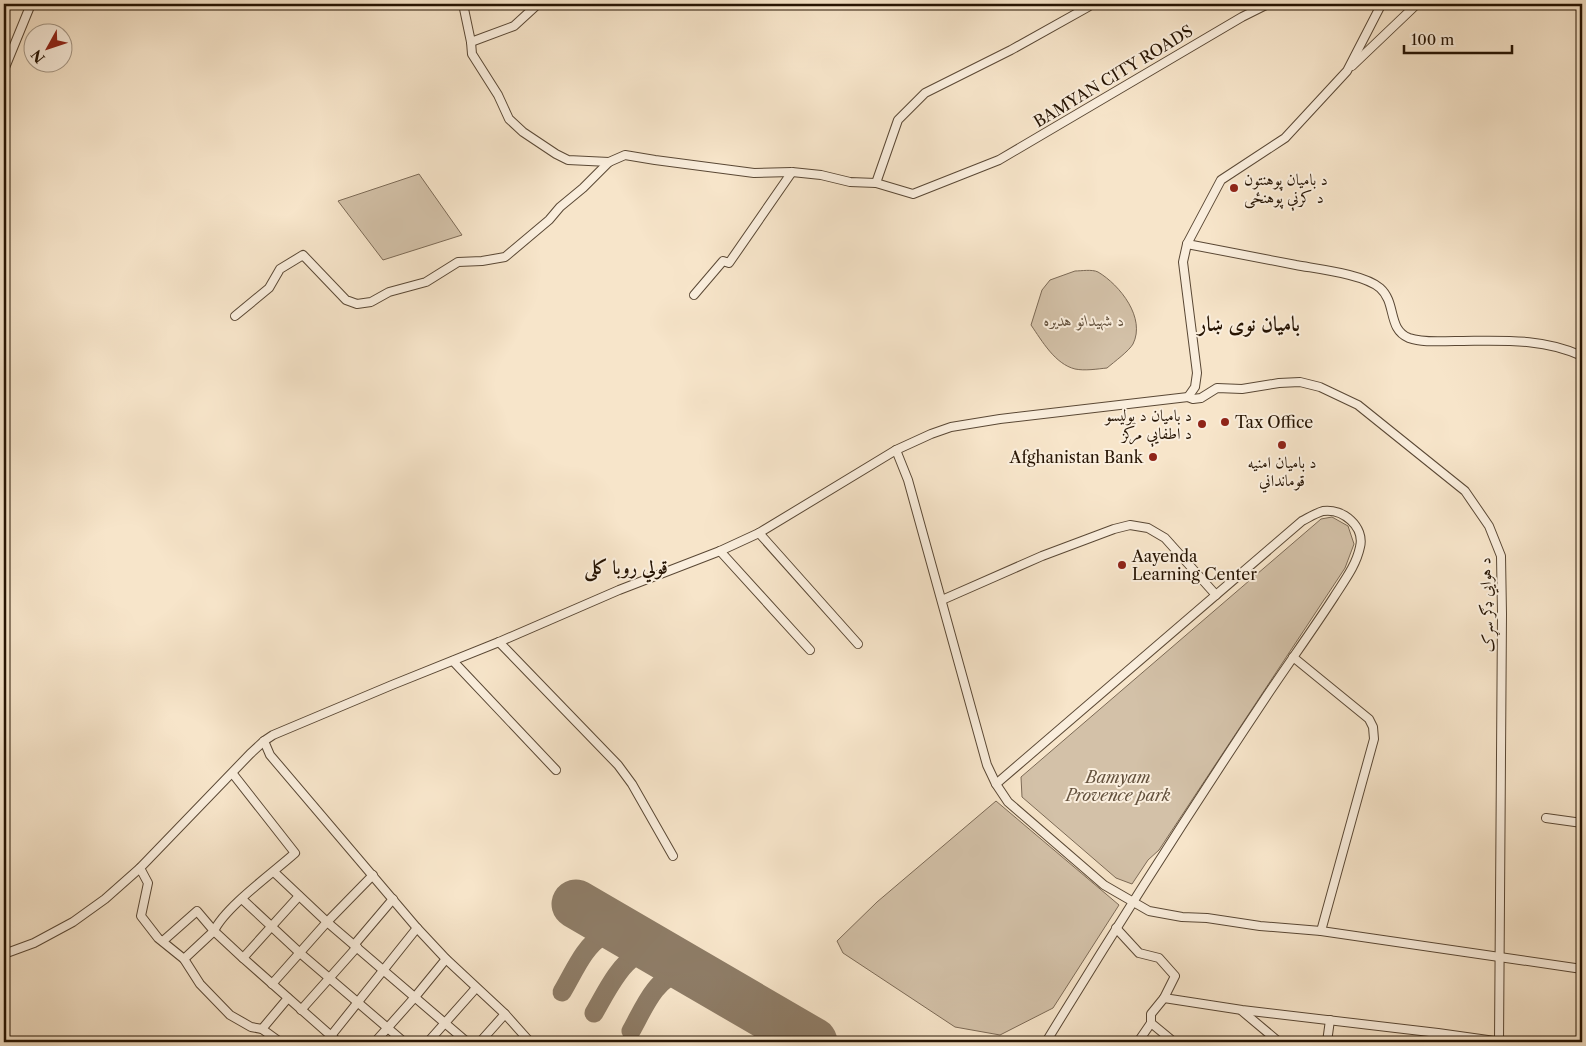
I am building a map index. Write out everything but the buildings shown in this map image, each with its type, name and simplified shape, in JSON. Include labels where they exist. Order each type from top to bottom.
[{"type":"street","points":[[4,70],[31,4]]},
{"type":"street","name":"BAMYAN CITY ROADS","points":[[463,4],[472,54],[498,95],[509,119],[523,132],[568,160],[608,162],[625,155],[754,173],[792,172],[821,175],[850,182],[876,183],[913,194],[999,160],[1242,17],[1268,4]]},
{"type":"street","points":[[471,42],[514,26],[538,4]]},
{"type":"street","points":[[876,183],[898,120],[925,93],[1012,50],[1088,7],[1086,4]]},
{"type":"street","points":[[4,954],[34,943],[73,922],[105,899],[140,868],[264,741],[273,735],[759,534],[896,450],[931,434],[951,427],[1000,419],[1188,397],[1196,387],[1197,373],[1183,262],[1187,244],[1221,180],[1285,138],[1347,70],[1417,4]]},
{"type":"street","points":[[1347,70],[1380,5]]},
{"type":"street","points":[[235,316],[269,288],[280,269],[303,255],[346,300],[357,304],[371,302],[389,292],[426,282],[458,262],[482,261],[505,257],[549,220],[560,207],[583,188],[608,162]]},
{"type":"street","points":[[694,295],[723,261],[729,263],[792,172]]},
{"type":"street","points":[[1187,244],[1352,275],[1379,288],[1390,301],[1398,331],[1410,338],[1432,341],[1517,341],[1540,343],[1582,356]]},
{"type":"street","name":"د هوايي ډګر سړک","points":[[1188,397],[1193,400],[1201,398],[1217,388],[1242,389],[1279,383],[1300,382],[1320,387],[1358,405],[1465,491],[1489,526],[1500,556],[1501,565],[1500,1042]]},
{"type":"street","points":[[896,450],[908,480],[987,766],[1008,802],[1104,885],[1148,911],[1182,917],[1322,932],[1582,969]]},
{"type":"street","points":[[996,784],[1302,521],[1323,511],[1335,512],[1354,522],[1361,545],[1354,566],[1132,901],[1046,1042]]},
{"type":"street","points":[[942,600],[1042,556],[1114,529],[1130,525],[1148,528],[1165,538],[1216,595]]},
{"type":"street","points":[[759,534],[858,644]]},
{"type":"street","points":[[720,551],[810,650]]},
{"type":"street","points":[[499,642],[618,765],[632,784],[673,856]]},
{"type":"street","points":[[1293,657],[1368,719],[1373,727],[1374,739],[1322,932]]},
{"type":"street","points":[[453,661],[556,770]]},
{"type":"street","points":[[264,741],[270,755],[417,928],[446,959],[505,1014],[530,1042]]},
{"type":"street","points":[[184,959],[214,931],[217,925],[242,899],[295,853],[232,774]]},
{"type":"street","points":[[1546,818],[1582,823]]},
{"type":"street","points":[[140,868],[148,883],[141,916],[158,938],[163,940],[184,959],[200,984],[230,1015],[251,1027],[262,1029],[280,1042]]},
{"type":"street","points":[[274,872],[328,922],[467,1042]]},
{"type":"street","points":[[272,984],[373,875]]},
{"type":"street","points":[[243,958],[299,896]]},
{"type":"street","points":[[242,899],[300,953],[404,1042]]},
{"type":"street","points":[[302,1010],[331,978],[393,899]]},
{"type":"street","points":[[163,940],[197,911],[214,931],[302,1010],[328,1039],[338,1042]]},
{"type":"street","points":[[328,1039],[417,928]]},
{"type":"street","points":[[1116,928],[1139,953],[1158,958],[1175,976],[1164,998],[1151,1014],[1151,1023],[1138,1042]]},
{"type":"street","points":[[375,1042],[446,959]]},
{"type":"street","points":[[428,1042],[476,988]]},
{"type":"street","points":[[262,1029],[288,998]]},
{"type":"street","points":[[1164,998],[1242,1010],[1500,1042]]},
{"type":"street","points":[[1242,1010],[1279,1042]]},
{"type":"street","points":[[480,1042],[505,1014]]},
{"type":"street","points":[[1327,1042],[1330,1020]]},
{"type":"street","points":[[1151,1023],[1174,1042]]},
{"type":"street","points":[[1438,1033],[1438,1042]]},
{"type":"green space","points":[[419,174],[462,235],[383,260],[338,201]]},
{"type":"green space","name":"د شهیدانو هدیره","points":[[1090,270],[1098,272],[1115,285],[1129,303],[1133,313],[1136,334],[1133,344],[1107,368],[1083,370],[1068,366],[1055,357],[1044,345],[1031,325],[1042,290],[1050,280],[1075,271]]},
{"type":"green space","name":"Bamyam Provence park","points":[[1332,517],[1348,526],[1354,544],[1345,568],[1159,850],[1148,860],[1132,884],[1116,878],[1022,797],[1021,777],[1321,519]]},
{"type":"green space","points":[[996,801],[1119,905],[1053,1008],[1000,1035],[955,1027],[843,953],[837,941],[877,902]]},
{"type":"taxiway","points":[[562,992],[585,953],[596,940],[609,934],[630,936]]},
{"type":"taxiway","points":[[594,1013],[612,982],[629,961],[642,955],[662,955]]},
{"type":"taxiway","points":[[631,1031],[645,1005],[664,981],[680,973],[696,974]]},
{"type":"runway","points":[[576,904],[813,1042]]},
{"type":"place","name":"د بامیان پوهنتون د کرنې پوهنځی","points":[[1234,188]]},
{"type":"place","name":"Tax Office","points":[[1225,422]]},
{"type":"place","name":"د بامیان د پولیسو د اطفايې مرکز","points":[[1202,424]]},
{"type":"place","name":"د بامیان امنیه قومانداني","points":[[1282,445]]},
{"type":"place","name":"Afghanistan Bank","points":[[1153,457]]},
{"type":"place","name":"Aayenda Learning Center","points":[[1122,565]]},
{"type":"district","name":"باميان نوی ښار","points":[[1249,323]]},
{"type":"district","name":"قولي روبا کلی","points":[[626,567]]}]
